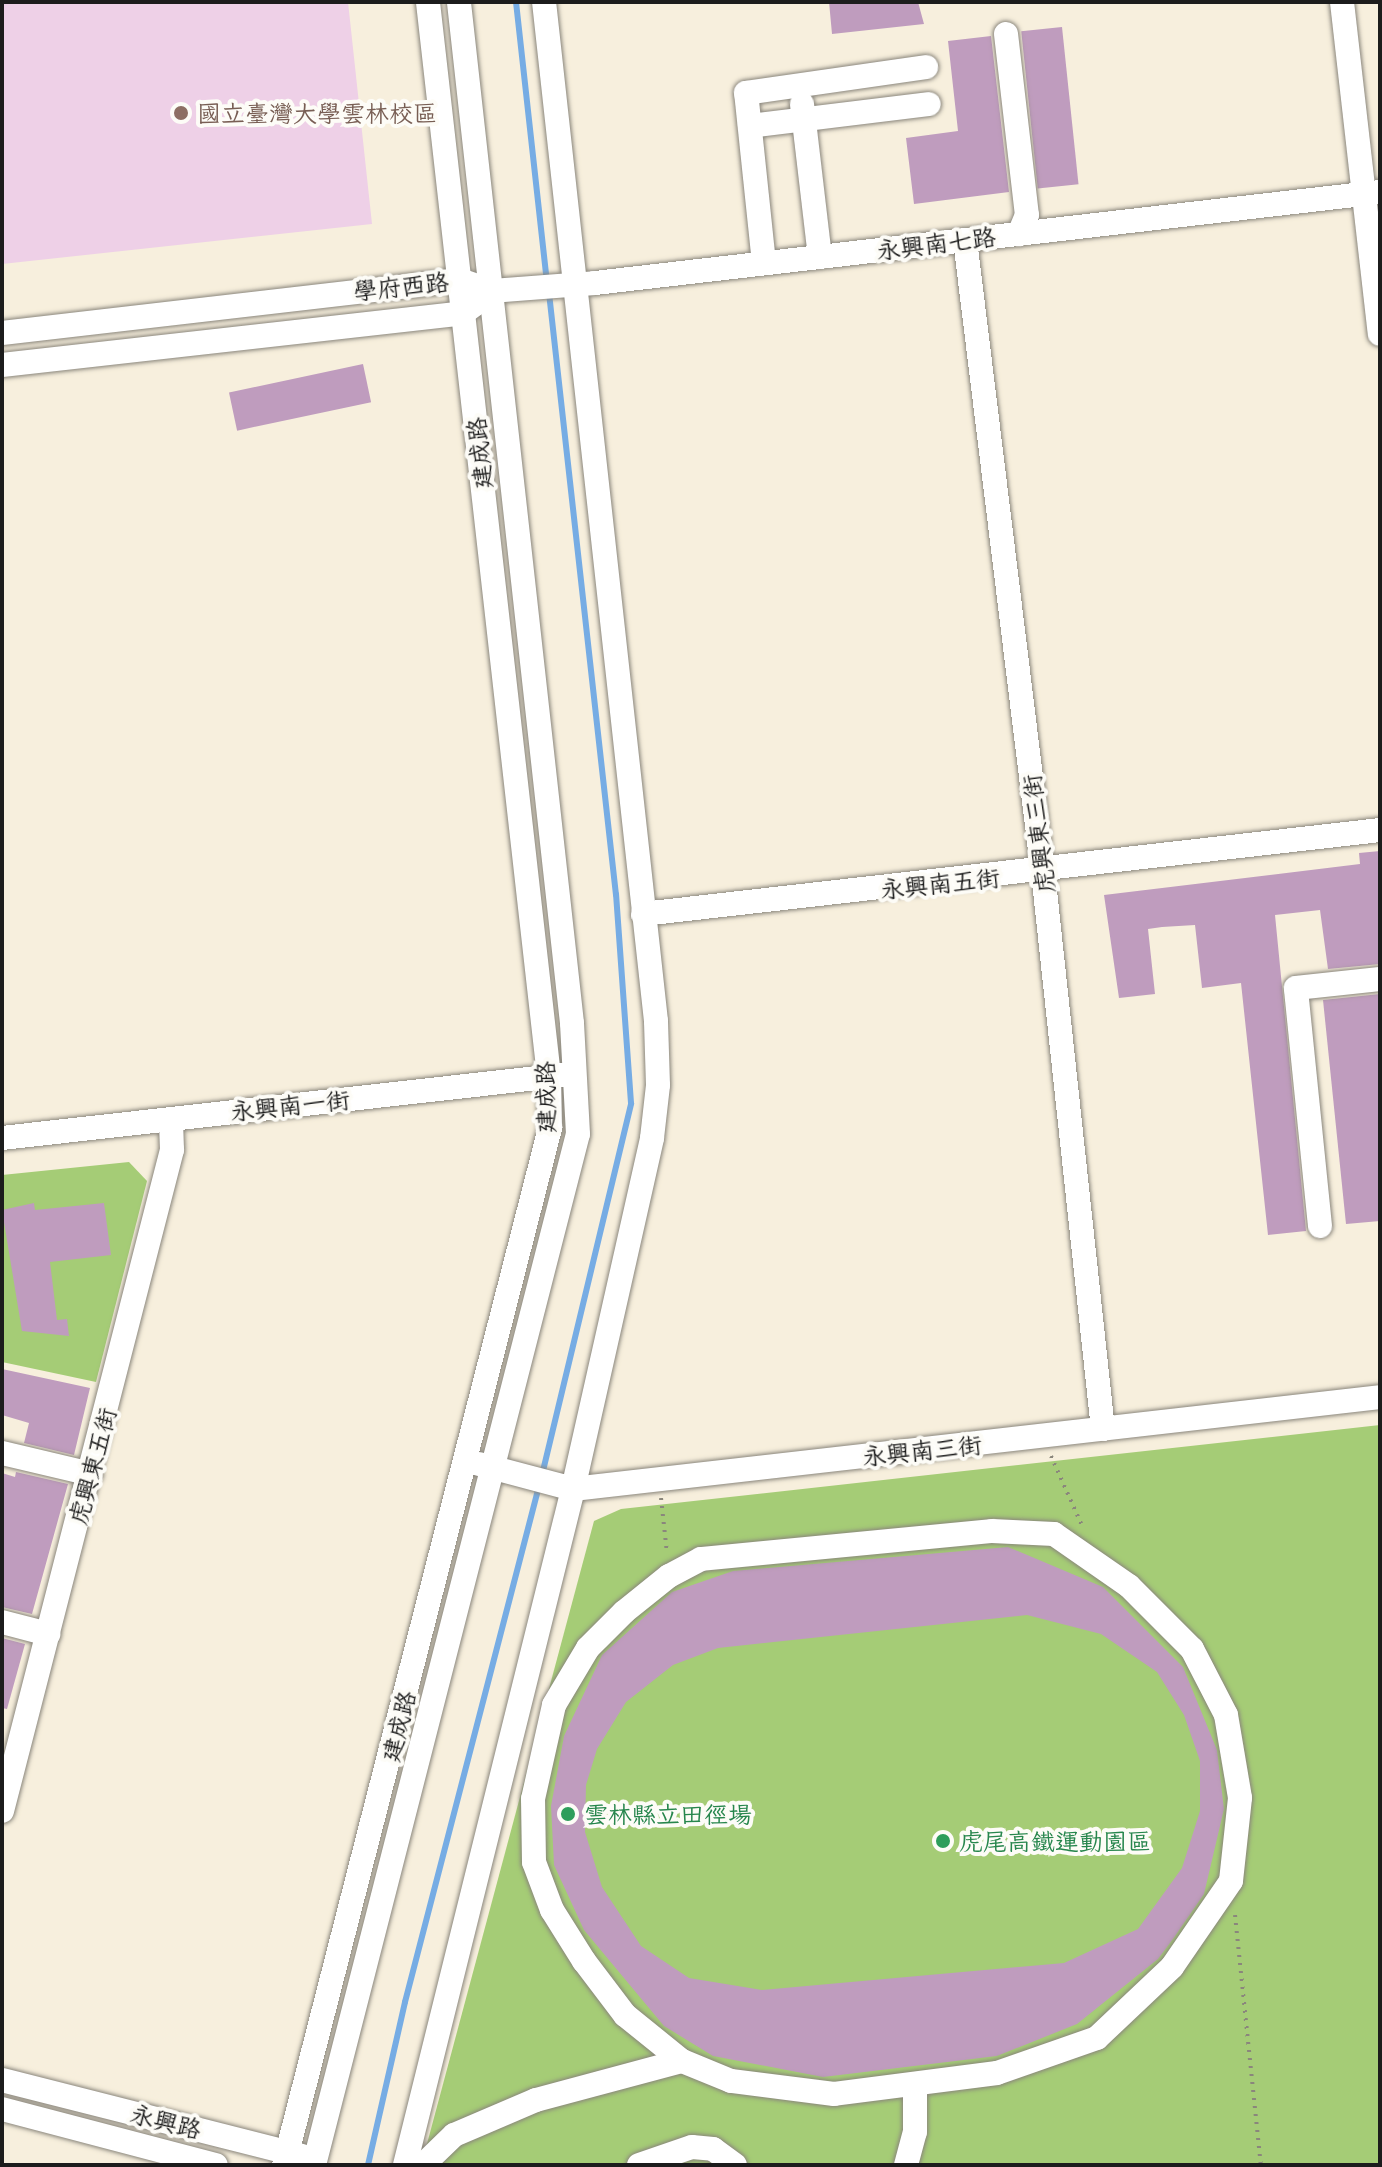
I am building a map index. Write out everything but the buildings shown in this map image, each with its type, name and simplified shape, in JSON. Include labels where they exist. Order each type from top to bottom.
[{"type":"street","name":"建成路","points":[[286,2158],[550,1128],[549,1076],[428,2]]},
{"type":"street","name":"建成路","points":[[321,2164],[498,1471],[578,1134],[577,1073],[500,291],[459,2]]},
{"type":"street","points":[[405,2165],[652,1138],[658,1085],[656,1021],[569,285],[544,2]]},
{"type":"street","points":[[1342,2],[1372,193],[1380,334]]},
{"type":"street","points":[[1006,34],[1027,215],[1019,234]]},
{"type":"street","points":[[764,263],[746,93],[926,67]]},
{"type":"street","points":[[799,86],[820,257]]},
{"type":"street","points":[[750,126],[929,104]]},
{"type":"street","name":"永興南七路","points":[[500,291],[1372,193]]},
{"type":"street","name":"虎興東三街","points":[[965,240],[1042,872],[1103,1429]]},
{"type":"street","name":"學府西路","points":[[2,333],[460,280],[500,291]]},
{"type":"street","name":"學府西路","points":[[2,365],[463,313],[500,291]]},
{"type":"street","name":"永興南五街","points":[[643,914],[1042,872],[1380,830]]},
{"type":"street","points":[[1320,1226],[1296,988],[1380,979]]},
{"type":"street","name":"永興南一街","points":[[2,1138],[577,1073]]},
{"type":"street","name":"虎興東五街","points":[[4,1799],[91,1474],[172,1150],[171,1119]]},
{"type":"street","name":"永興南三街","points":[[466,1460],[566,1487],[1380,1397]]},
{"type":"street","points":[[2,1453],[91,1474]]},
{"type":"street","points":[[992,1531],[1054,1534],[1099,1564],[1192,1649],[1226,1715],[1240,1798],[1231,1881],[1172,1967],[1097,2038],[997,2073],[834,2094],[788,2092],[731,2081],[682,2061],[625,2015],[584,1961],[552,1910],[534,1862],[533,1799],[554,1705],[588,1648],[669,1576],[701,1559],[992,1531]]},
{"type":"street","points":[[2,1622],[48,1634]]},
{"type":"street","points":[[423,2165],[454,2135],[536,2100],[682,2061]]},
{"type":"street","name":"永興路","points":[[2,2080],[286,2158],[321,2164]]},
{"type":"street","points":[[906,2165],[915,2132],[915,2085]]},
{"type":"street","name":"永興路","points":[[2,2109],[216,2165]]},
{"type":"street","points":[[639,2165],[692,2147],[713,2149],[735,2165]]},
{"type":"path","points":[[1050,1454],[1099,1564]]},
{"type":"path","points":[[661,1498],[669,1576]]},
{"type":"path","points":[[1231,1881],[1261,2165]]},
{"type":"shaded area","name":"國立臺灣大學雲林校區","points":[[2,2],[348,2],[372,224],[2,264]]},
{"type":"green space","points":[[129,1162],[147,1181],[96,1382],[2,1362],[2,1175]]},
{"type":"green space","name":"虎尾高鐵運動園區","points":[[1380,1425],[1380,2165],[427,2165],[424,2155],[594,1521],[621,1509]]},
{"type":"waterway","points":[[516,2],[547,282]]},
{"type":"waterway","points":[[542,1475],[631,1103],[616,895],[549,293]]},
{"type":"waterway","points":[[368,2165],[405,2002],[539,1486]]},
{"type":"place","name":"國立臺灣大學雲林校區","points":[[181,113]]},
{"type":"place","name":"雲林縣立田徑場","points":[[568,1814]]},
{"type":"place","name":"虎尾高鐵運動園區","points":[[943,1841]]}]
